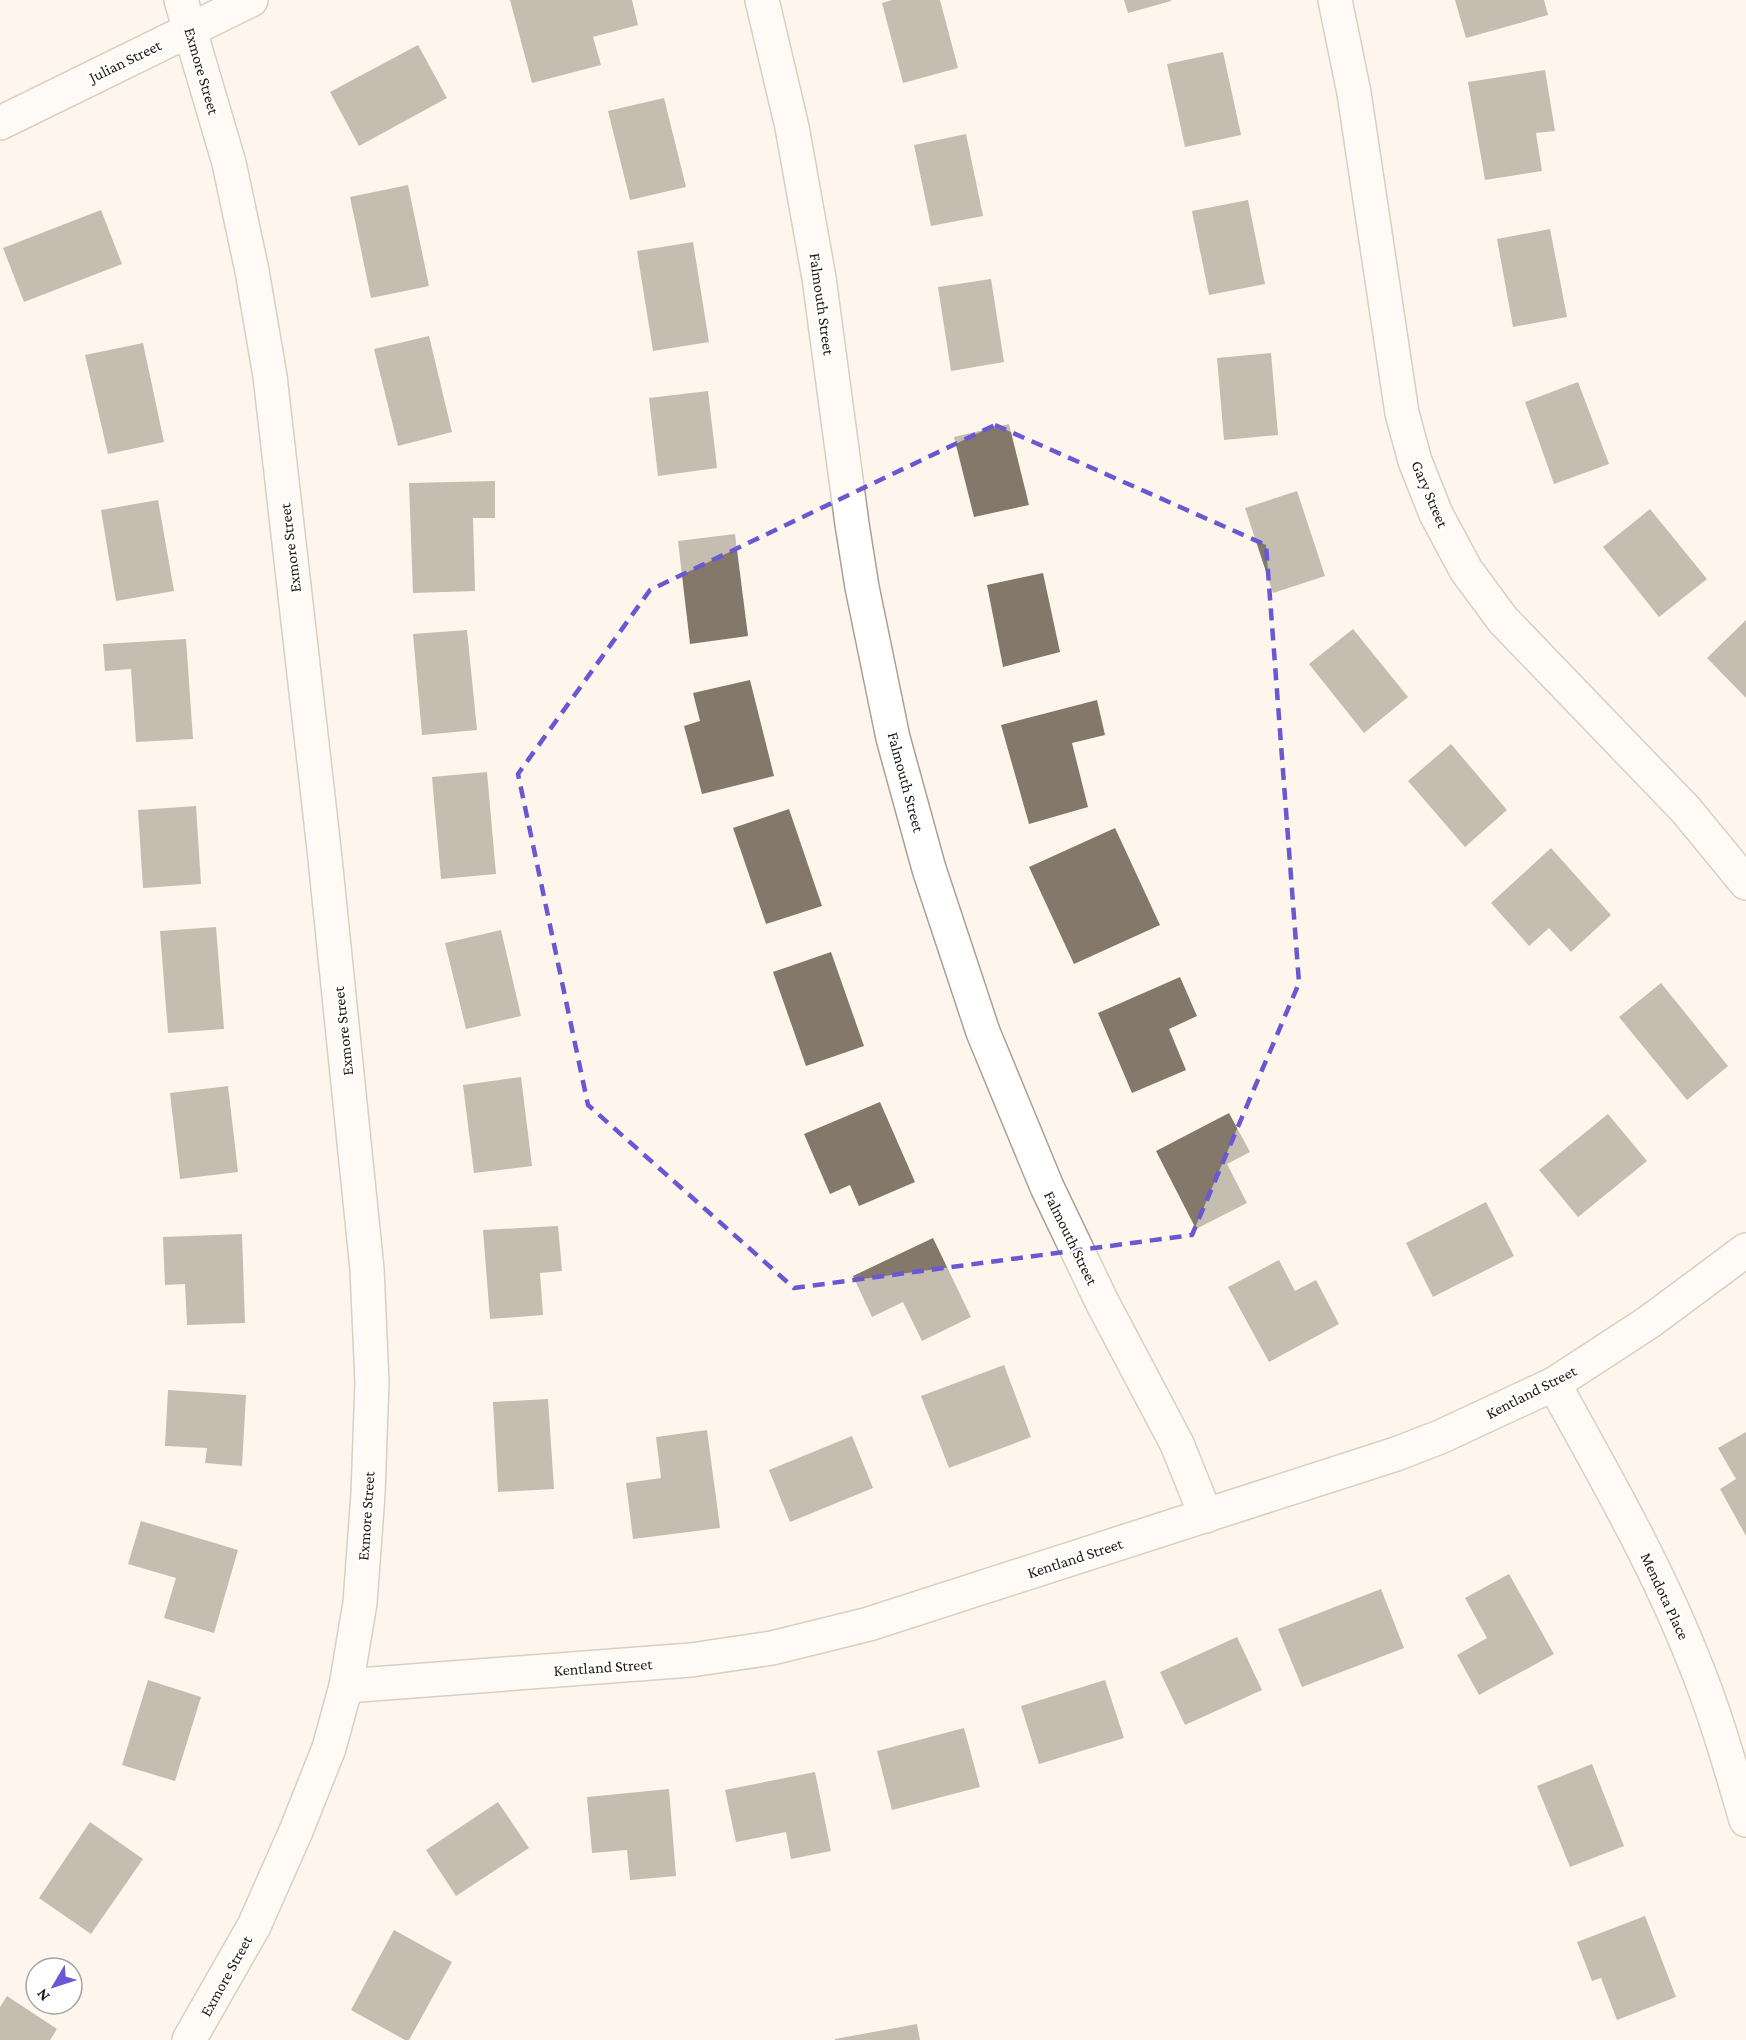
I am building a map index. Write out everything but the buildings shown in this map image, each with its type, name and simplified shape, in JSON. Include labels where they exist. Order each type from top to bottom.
[{"type":"street","name":"Julian Street","points":[[0,123],[186,15],[251,0]]},
{"type":"street","name":"Falmouth Street","points":[[762,0],[792,127],[819,278],[862,587],[893,738],[929,869],[983,1032],[1047,1187],[1102,1302],[1178,1444],[1206,1516]]},
{"type":"street","name":"Gary Street","points":[[1335,0],[1354,93],[1402,412],[1415,461],[1436,514],[1466,570],[1503,620],[1686,810],[1746,883]]},
{"type":"street","name":"Exmore Street","points":[[186,15],[229,163],[252,271],[270,376],[324,849],[367,1269],[372,1382],[360,1603],[346,1686],[329,1748],[254,1926],[189,2040]]},
{"type":"street","name":"Kentland Street","points":[[346,1686],[691,1660],[772,1648],[869,1624],[1396,1454],[1440,1437],[1554,1384],[1649,1322],[1746,1250]]},
{"type":"street","name":"Mendota Place","points":[[1554,1384],[1634,1529],[1692,1655],[1719,1728],[1746,1820]]},
{"type":"highlighted area","points":[[995,425],[1266,545],[1299,983],[1192,1235],[794,1288],[588,1105],[518,774],[650,590]]}]
